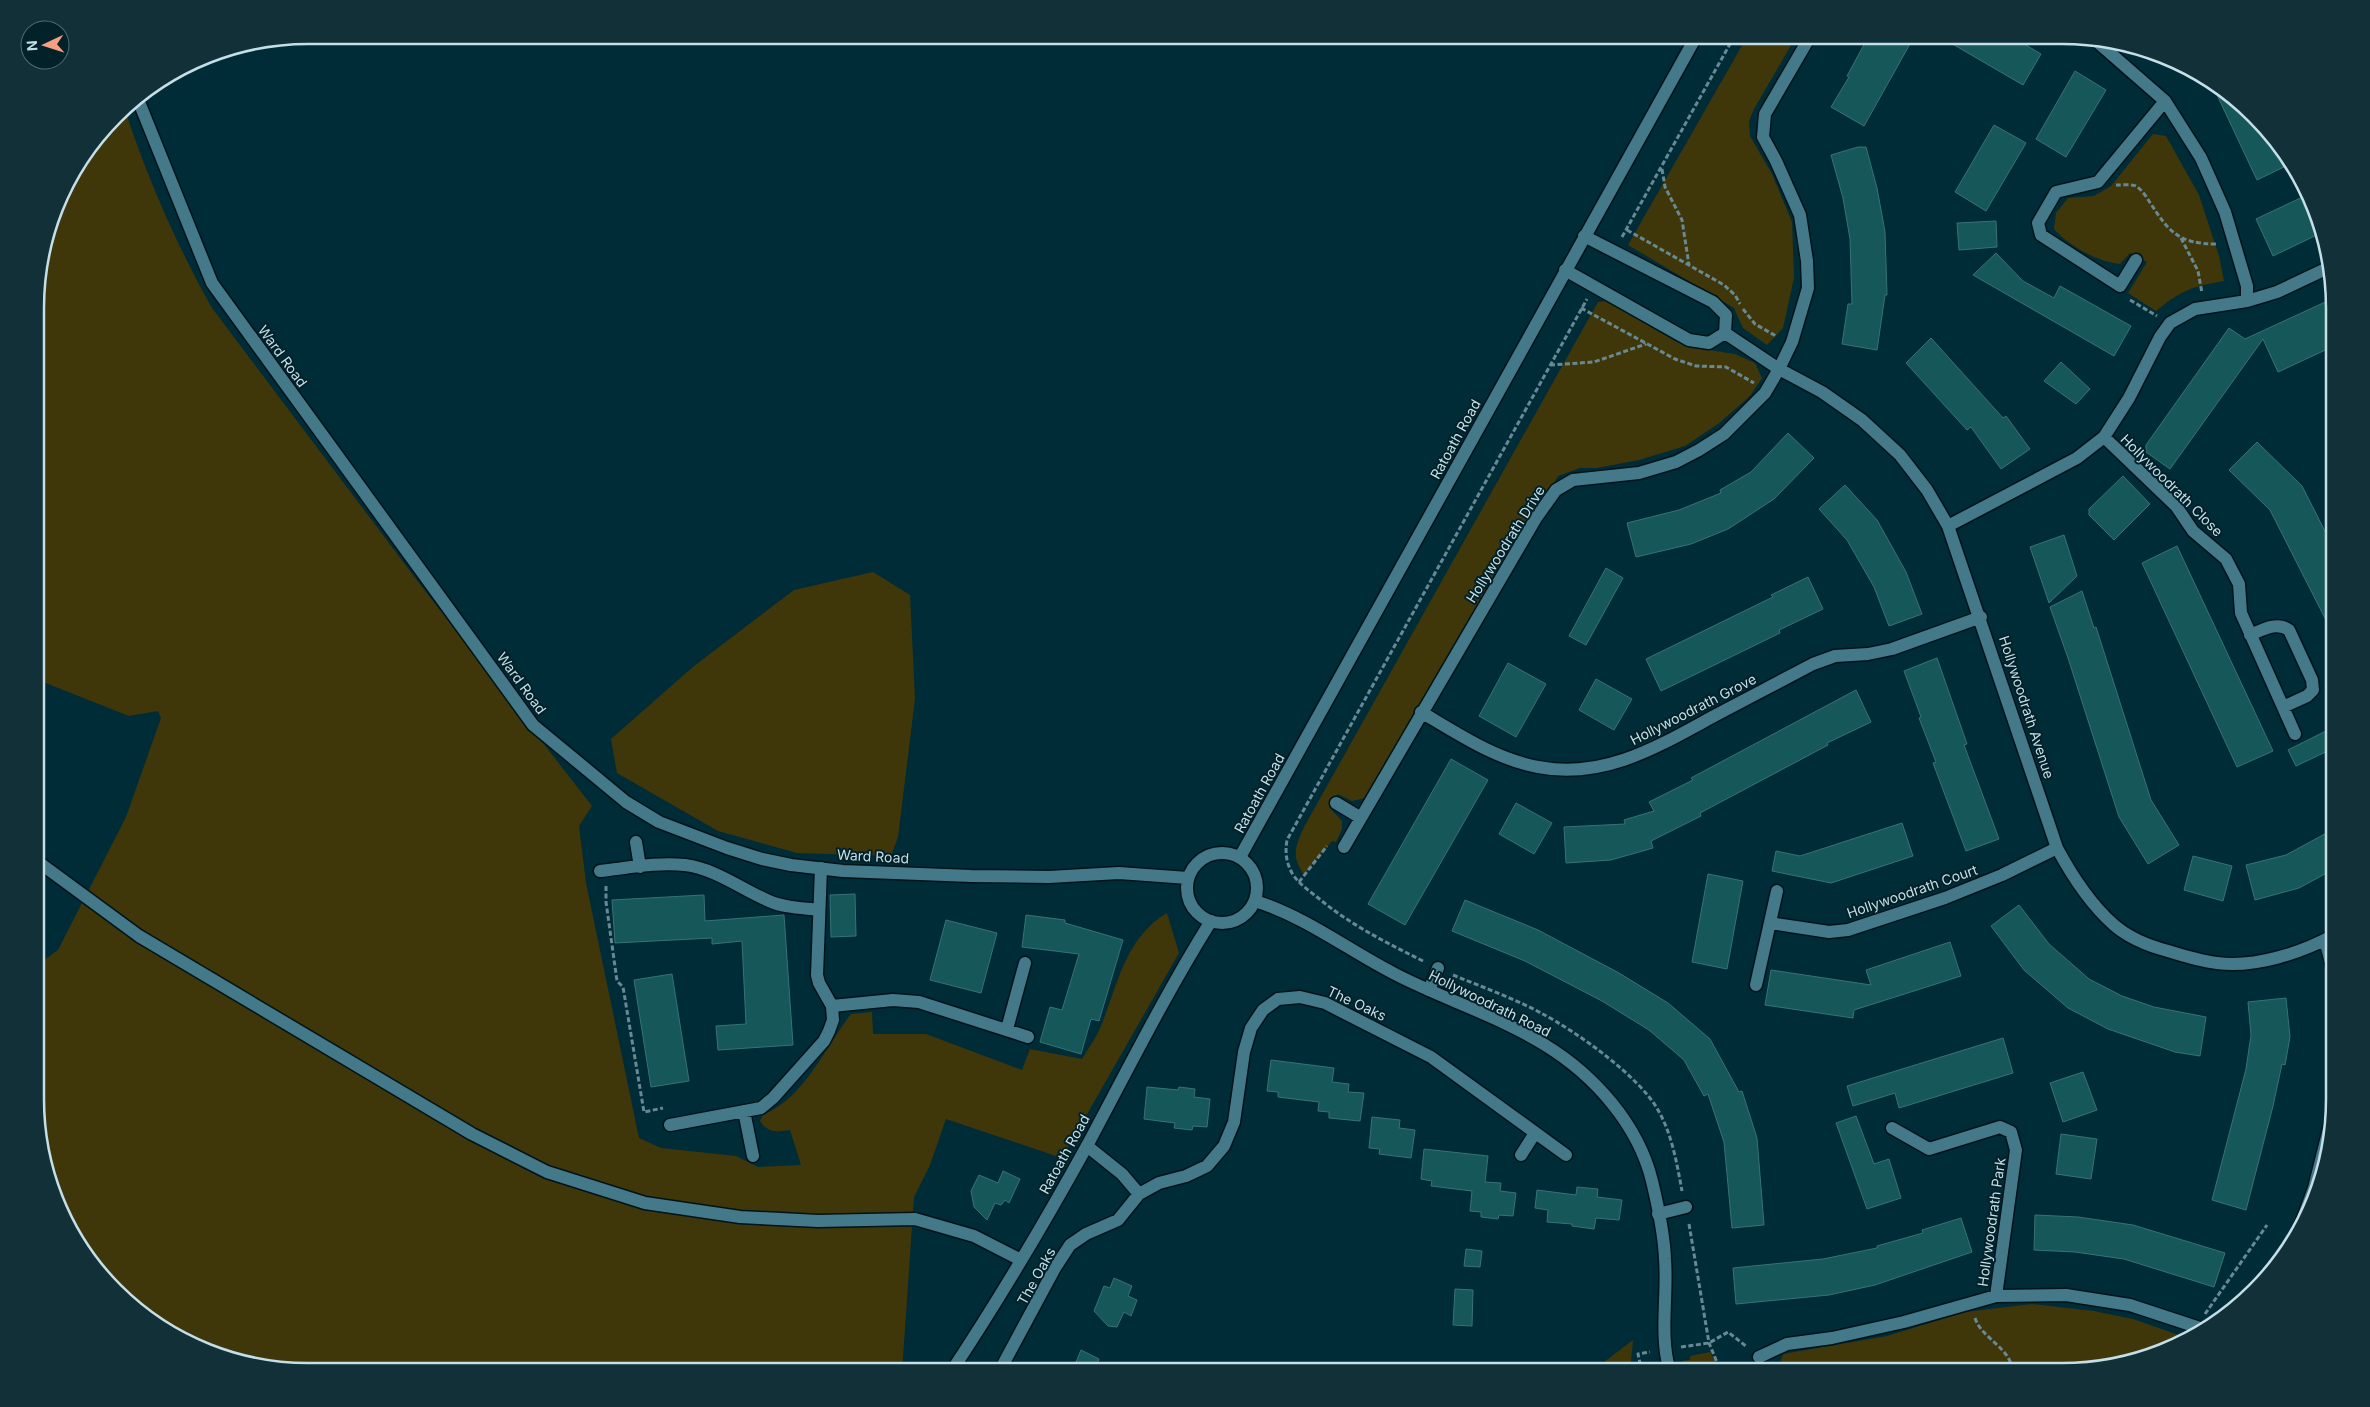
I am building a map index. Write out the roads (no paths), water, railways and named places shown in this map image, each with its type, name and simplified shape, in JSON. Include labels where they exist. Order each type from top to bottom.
[{"type":"street","name":"Ratoath Road","points":[[1240,857],[1692,44]]},
{"type":"street","name":"Hollywoodrath Drive","points":[[1344,847],[1421,712],[1536,518],[1556,490],[1573,480],[1639,473],[1676,462],[1699,450],[1724,434],[1765,393],[1779,369],[1792,342],[1808,288],[1807,261],[1800,215],[1763,137],[1765,114],[1806,44]]},
{"type":"street","points":[[2103,47],[2165,102],[2201,158],[2225,212],[2247,286],[2247,301]]},
{"type":"street","points":[[2136,260],[2120,286],[2041,235],[2038,223],[2056,192],[2098,182],[2165,102]]},
{"type":"street","name":"Ward Road","points":[[140,104],[212,283],[533,725],[626,802],[659,822],[727,848],[762,859],[821,868],[1014,877],[1119,873],[1188,878]]},
{"type":"street","points":[[1565,270],[1690,340],[1709,343],[1725,333],[1726,315],[1713,302],[1584,236]]},
{"type":"street","points":[[1948,526],[2077,458],[2104,437],[2129,398],[2160,337],[2170,324],[2195,309],[2247,301],[2277,292],[2323,270]]},
{"type":"street","name":"Hollywoodrath Avenue","points":[[1725,333],[1779,369],[1822,392],[1862,420],[1900,455],[1927,490],[1948,526],[1981,617],[2057,848],[2069,871],[2114,925],[2146,944],[2188,957],[2218,963],[2236,963],[2285,955],[2326,940]]},
{"type":"street","name":"Hollywoodrath Close","points":[[2104,437],[2176,506],[2194,531],[2226,559],[2239,584],[2240,613],[2295,734]]},
{"type":"street","name":"Hollywoodrath Grove","points":[[1421,712],[1503,757],[1537,767],[1569,771],[1599,768],[1621,762],[1652,749],[1813,664],[1835,656],[1868,654],[1892,649],[1981,617]]},
{"type":"street","points":[[2250,635],[2273,626],[2283,626],[2289,630],[2312,680],[2313,690],[2306,696],[2283,707]]},
{"type":"street","points":[[1336,802],[1361,818]]},
{"type":"street","points":[[636,842],[640,867]]},
{"type":"street","name":"Hollywoodrath Court","points":[[1770,923],[1829,932],[1848,930],[1945,898],[2002,875],[2057,848]]},
{"type":"street","points":[[1219,852],[1240,857],[1248,863],[1255,876],[1257,891],[1254,901],[1242,917],[1227,922],[1211,922],[1198,913],[1188,900],[1186,889],[1188,878],[1199,860],[1219,852]]},
{"type":"street","points":[[44,866],[139,936],[472,1134],[547,1172],[645,1203],[731,1216],[818,1221],[915,1219],[974,1236],[1021,1260]]},
{"type":"street","points":[[603,871],[640,867],[685,866],[711,872],[747,888],[770,902],[819,910]]},
{"type":"street","points":[[670,1125],[761,1108],[773,1098],[824,1041],[833,1020],[832,1006],[819,983],[817,975],[821,868]]},
{"type":"street","points":[[1756,985],[1777,891]]},
{"type":"street","name":"Hollywoodrath Road","points":[[1254,901],[1277,908],[1318,928],[1362,957],[1545,1045],[1578,1070],[1605,1094],[1640,1147],[1652,1180],[1665,1259],[1665,1332],[1669,1363]]},
{"type":"street","name":"Ratoath Road","points":[[957,1363],[996,1304],[1087,1146],[1161,1007],[1211,922]]},
{"type":"street","points":[[1007,1029],[1026,963]]},
{"type":"street","points":[[1429,990],[1438,968]]},
{"type":"street","name":"The Oaks","points":[[1004,1363],[1055,1268],[1070,1245],[1086,1234],[1118,1220],[1139,1194],[1159,1183],[1186,1176],[1207,1166],[1224,1146],[1234,1122],[1244,1052],[1250,1028],[1263,1010],[1278,999],[1300,997],[1325,1003],[1431,1056],[1566,1155]]},
{"type":"street","points":[[832,1006],[893,1000],[919,1002],[1028,1037]]},
{"type":"street","points":[[744,1112],[753,1156]]},
{"type":"street","name":"Hollywoodrath Park","points":[[1892,1128],[1929,1149],[2000,1128],[2011,1132],[2016,1150],[1996,1296]]},
{"type":"street","points":[[1521,1155],[1536,1133]]},
{"type":"street","points":[[1087,1146],[1122,1174],[1139,1194]]},
{"type":"street","points":[[1658,1214],[1686,1207]]},
{"type":"street","name":"Hollywoodrath Park","points":[[1759,1357],[1787,1344],[1850,1334],[1996,1296],[2066,1296],[2130,1305],[2196,1327]]}]
